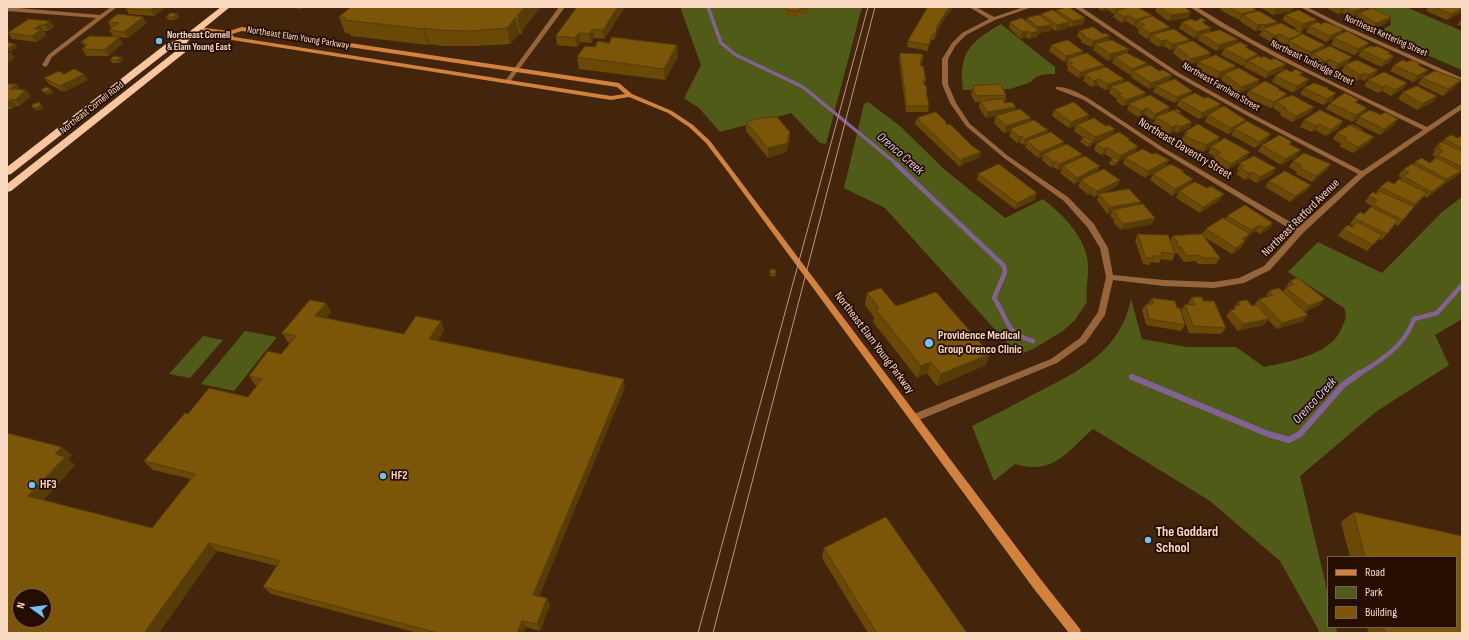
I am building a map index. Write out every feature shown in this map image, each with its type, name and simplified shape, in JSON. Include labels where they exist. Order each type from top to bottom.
[{"type":"highway","name":"Northeast Cornell Road","points":[[7,172],[169,46],[183,41],[226,7]]},
{"type":"highway","name":"Northeast Cornell Road","points":[[7,189],[185,48],[183,41]]},
{"type":"street","points":[[45,65],[50,56],[114,7]]},
{"type":"street","points":[[507,82],[562,7]]},
{"type":"street","points":[[972,7],[993,19]]},
{"type":"street","points":[[914,418],[1054,361],[1083,340],[1102,313],[1110,277],[1104,248],[1091,226],[1066,199],[982,138],[968,125],[952,104],[945,84],[945,59],[954,44],[964,34],[993,19],[1029,7]]},
{"type":"street","name":"Northeast Farnham Street","points":[[1077,7],[1177,74],[1248,114],[1362,174]]},
{"type":"street","name":"Northeast Tunbridge Street","points":[[1193,7],[1227,29],[1284,61],[1427,130]]},
{"type":"street","name":"Northeast Kettering Street","points":[[1303,7],[1337,24],[1462,80]]},
{"type":"street","points":[[7,9],[100,17]]},
{"type":"street","points":[[198,29],[228,33]]},
{"type":"street","name":"Northeast Elam Young Parkway","points":[[630,95],[611,98],[507,82],[232,38],[228,33],[242,29],[619,85],[630,95],[670,112],[691,126],[708,142],[1038,585],[1076,633]]},
{"type":"street","name":"Northeast Daventry Street","points":[[1058,88],[1086,99],[1160,148],[1300,231]]},
{"type":"street","name":"Northeast Retford Avenue","points":[[1110,277],[1164,283],[1214,285],[1241,281],[1267,268],[1300,231],[1362,174],[1462,106]]},
{"type":"green space","points":[[680,7],[862,7],[826,144],[820,143],[791,113],[720,132],[699,108],[684,98],[701,65]]},
{"type":"green space","points":[[1365,7],[1406,7],[1462,31],[1462,70],[1376,33],[1391,25],[1390,18]]},
{"type":"green space","points":[[1001,24],[1055,67],[1055,74],[1038,76],[1031,82],[1010,89],[963,90],[962,67],[968,50],[981,37]]},
{"type":"green space","points":[[868,102],[900,126],[945,170],[1005,218],[1043,199],[1066,219],[1083,245],[1088,269],[1086,292],[1087,302],[1075,320],[1063,331],[1033,349],[1018,355],[885,208],[844,188],[864,104]]},
{"type":"green space","points":[[1462,197],[1462,319],[1435,335],[1449,365],[1377,411],[1300,476],[1327,590],[1327,628],[1336,628],[1337,633],[1319,633],[1280,561],[1210,501],[1093,429],[1058,460],[1041,467],[1029,467],[1015,464],[994,481],[972,426],[1069,376],[1096,357],[1118,332],[1126,317],[1131,299],[1142,339],[1187,347],[1236,347],[1264,367],[1298,359],[1321,350],[1330,343],[1338,335],[1344,323],[1346,312],[1344,308],[1288,272],[1318,242],[1382,273],[1442,212]]},
{"type":"green space","points":[[245,331],[277,337],[234,391],[201,384]]},
{"type":"green space","points":[[203,336],[223,340],[190,378],[169,374]]},
{"type":"building","points":[[128,7],[155,7],[151,10],[126,9]]},
{"type":"building","points":[[351,7],[525,7],[517,16],[520,16],[515,18],[507,28],[472,31],[423,29],[345,20],[346,18],[339,17]]},
{"type":"building","points":[[577,7],[618,7],[603,30],[593,29],[589,34],[579,33],[575,38],[556,36]]},
{"type":"building","points":[[787,7],[808,7],[800,8],[799,11],[787,10]]},
{"type":"building","points":[[928,7],[950,7],[936,28],[937,30],[935,34],[933,34],[929,45],[908,41]]},
{"type":"building","points":[[1069,7],[1085,18],[1073,21],[1056,10]]},
{"type":"building","points":[[1130,7],[1137,7],[1152,15],[1136,20],[1128,15],[1124,17],[1116,11]]},
{"type":"building","points":[[1160,7],[1184,7],[1191,12],[1171,15]]},
{"type":"building","points":[[1228,7],[1252,7],[1256,10],[1242,14]]},
{"type":"building","points":[[1273,7],[1286,7],[1276,9]]},
{"type":"building","points":[[1345,7],[1366,7],[1354,11]]},
{"type":"building","points":[[1434,7],[1462,7],[1462,9],[1452,14]]},
{"type":"building","points":[[1372,8],[1391,17],[1376,23],[1359,13]]},
{"type":"building","points":[[1053,10],[1070,22],[1057,25],[1041,14]]},
{"type":"building","points":[[1299,10],[1317,20],[1303,24],[1285,15]]},
{"type":"building","points":[[1259,11],[1278,22],[1258,25],[1243,15]]},
{"type":"building","points":[[171,13],[178,14],[173,17],[166,17]]},
{"type":"building","points":[[118,14],[143,17],[124,32],[109,30],[119,23],[108,22]]},
{"type":"building","points":[[1039,15],[1052,25],[1038,27],[1027,18]]},
{"type":"building","points":[[1153,16],[1170,27],[1150,33],[1140,27],[1145,25],[1138,21]]},
{"type":"building","points":[[1022,18],[1039,31],[1031,33],[1028,31],[1022,32],[1010,22]]},
{"type":"building","points":[[1202,18],[1206,21],[1202,22],[1211,28],[1197,32],[1182,22],[1191,19],[1195,21]]},
{"type":"building","points":[[29,19],[50,21],[34,29],[42,29],[32,36],[8,33]]},
{"type":"building","points":[[1318,22],[1321,24],[1325,22],[1344,29],[1330,36],[1309,26]]},
{"type":"building","points":[[1281,23],[1302,34],[1289,39],[1279,34],[1275,36],[1263,29]]},
{"type":"building","points":[[1093,27],[1103,34],[1105,33],[1110,36],[1093,41],[1083,36],[1085,35],[1079,31]]},
{"type":"building","points":[[1299,27],[1303,30],[1300,31],[1295,28]]},
{"type":"building","points":[[1174,29],[1190,40],[1173,44],[1166,40],[1161,41],[1152,35]]},
{"type":"building","points":[[1220,30],[1238,39],[1219,45],[1201,34]]},
{"type":"building","points":[[1347,31],[1369,43],[1358,49],[1334,38]]},
{"type":"building","points":[[1303,34],[1325,45],[1310,52],[1289,41]]},
{"type":"building","points":[[90,36],[119,37],[104,50],[82,49],[87,45],[81,42]]},
{"type":"building","points":[[612,37],[677,45],[664,69],[577,57],[585,46],[595,47],[598,41],[609,43]]},
{"type":"building","points":[[1068,40],[1083,51],[1066,56],[1051,45]]},
{"type":"building","points":[[1112,40],[1129,49],[1110,54],[1095,44]]},
{"type":"building","points":[[1193,41],[1211,53],[1191,59],[1176,46]]},
{"type":"building","points":[[7,42],[15,44],[7,49]]},
{"type":"building","points":[[1240,42],[1248,46],[1245,47],[1258,54],[1246,60],[1224,49]]},
{"type":"building","points":[[1330,46],[1352,57],[1338,64],[1330,59],[1326,61],[1313,54]]},
{"type":"building","points":[[1371,46],[1377,46],[1390,52],[1388,53],[1394,56],[1385,61],[1362,50]]},
{"type":"building","points":[[900,53],[922,54],[923,58],[920,58],[921,66],[923,66],[926,80],[923,80],[924,85],[926,85],[929,106],[907,106]]},
{"type":"building","points":[[1087,53],[1104,65],[1080,72],[1069,64],[1073,63],[1068,59]]},
{"type":"building","points":[[1127,53],[1147,63],[1132,69],[1115,57]]},
{"type":"building","points":[[1216,55],[1236,66],[1220,72],[1198,62]]},
{"type":"building","points":[[114,56],[121,57],[117,60],[110,60]]},
{"type":"building","points":[[1259,56],[1261,58],[1264,56],[1271,60],[1274,58],[1286,64],[1268,72],[1248,61]]},
{"type":"building","points":[[1357,60],[1378,70],[1368,75],[1365,73],[1360,75],[1345,65]]},
{"type":"building","points":[[1403,60],[1407,62],[1412,60],[1421,64],[1418,65],[1428,70],[1417,76],[1394,65]]},
{"type":"building","points":[[1150,65],[1159,71],[1163,70],[1172,75],[1151,83],[1133,71]]},
{"type":"building","points":[[1106,67],[1124,79],[1108,84],[1099,79],[1094,81],[1085,74]]},
{"type":"building","points":[[1239,68],[1260,80],[1242,87],[1224,74]]},
{"type":"building","points":[[74,69],[84,74],[60,86],[44,78],[59,71],[64,74]]},
{"type":"building","points":[[1286,69],[1291,72],[1296,69],[1303,73],[1299,75],[1309,79],[1297,86],[1275,76]]},
{"type":"building","points":[[1436,71],[1461,80],[1448,89],[1422,78]]},
{"type":"building","points":[[1384,72],[1407,83],[1395,90],[1386,85],[1383,87],[1368,80]]},
{"type":"building","points":[[1175,79],[1192,91],[1177,97],[1156,86]]},
{"type":"building","points":[[1128,81],[1146,93],[1126,100],[1118,95],[1122,94],[1111,87]]},
{"type":"building","points":[[1265,81],[1287,94],[1274,102],[1249,91]]},
{"type":"building","points":[[1314,83],[1328,88],[1327,89],[1336,93],[1327,99],[1304,88]]},
{"type":"building","points":[[7,84],[16,84],[10,89],[26,90],[15,100],[11,99],[7,103]]},
{"type":"building","points":[[1001,84],[1006,95],[977,96],[972,89],[974,89],[973,86]]},
{"type":"building","points":[[1417,86],[1437,96],[1422,104],[1403,92]]},
{"type":"building","points":[[47,87],[51,90],[45,92],[41,90]]},
{"type":"building","points":[[1195,93],[1204,98],[1208,97],[1221,104],[1202,113],[1180,100]]},
{"type":"building","points":[[1345,93],[1359,100],[1355,102],[1367,108],[1356,115],[1330,103]]},
{"type":"building","points":[[1150,95],[1170,107],[1155,114],[1147,108],[1141,111],[1129,104]]},
{"type":"building","points":[[1292,95],[1314,107],[1296,116],[1284,109],[1287,108],[1276,102]]},
{"type":"building","points":[[1001,99],[1005,103],[1012,102],[1016,107],[988,112],[980,102]]},
{"type":"building","points":[[39,102],[41,106],[33,108],[32,105]]},
{"type":"building","points":[[1074,102],[1089,115],[1071,122],[1054,110]]},
{"type":"building","points":[[1224,106],[1246,120],[1231,128],[1208,115]]},
{"type":"building","points":[[1020,109],[1031,118],[1006,126],[996,116]]},
{"type":"building","points":[[1177,109],[1181,112],[1179,113],[1174,110]]},
{"type":"building","points":[[1174,110],[1192,122],[1180,127],[1177,125],[1172,127],[1156,117]]},
{"type":"building","points":[[1320,110],[1343,121],[1331,130],[1319,124],[1316,126],[1304,120]]},
{"type":"building","points":[[1370,110],[1381,115],[1385,112],[1398,119],[1384,129],[1359,117]]},
{"type":"building","points":[[936,112],[946,122],[945,123],[948,125],[950,124],[971,145],[981,152],[962,159],[964,160],[961,161],[917,118]]},
{"type":"building","points":[[777,117],[790,132],[787,143],[768,148],[746,122],[761,118]]},
{"type":"building","points":[[1094,118],[1106,126],[1109,125],[1115,129],[1095,137],[1077,125]]},
{"type":"building","points":[[1034,120],[1048,130],[1025,139],[1022,136],[1019,137],[1011,129]]},
{"type":"building","points":[[1247,121],[1271,134],[1259,142],[1235,129]]},
{"type":"building","points":[[1198,124],[1220,137],[1206,145],[1184,136],[1188,133],[1185,132]]},
{"type":"building","points":[[1352,124],[1362,129],[1360,130],[1351,125]]},
{"type":"building","points":[[1350,125],[1374,137],[1358,147],[1344,140],[1347,138],[1337,133]]},
{"type":"building","points":[[1051,132],[1064,142],[1040,152],[1027,141]]},
{"type":"building","points":[[1119,132],[1138,146],[1120,156],[1107,147],[1104,149],[1096,144]]},
{"type":"building","points":[[1280,135],[1292,142],[1289,144],[1301,150],[1285,159],[1262,145]]},
{"type":"building","points":[[1451,135],[1458,138],[1462,136],[1462,148],[1445,139]]},
{"type":"building","points":[[1085,137],[1093,142],[1089,144],[1082,139]]},
{"type":"building","points":[[1225,138],[1250,152],[1231,164],[1216,155],[1221,153],[1211,147]]},
{"type":"building","points":[[1442,142],[1462,151],[1462,167],[1437,155],[1443,151],[1437,148],[1441,146],[1438,144]]},
{"type":"building","points":[[1067,144],[1082,154],[1060,164],[1055,161],[1053,162],[1044,154]]},
{"type":"building","points":[[1143,149],[1152,154],[1156,153],[1169,160],[1148,171],[1125,158]]},
{"type":"building","points":[[1304,153],[1331,164],[1316,176],[1300,168],[1302,166],[1293,161]]},
{"type":"building","points":[[1085,156],[1100,166],[1077,178],[1063,166]]},
{"type":"building","points":[[1254,156],[1276,168],[1260,177],[1252,172],[1249,173],[1240,168],[1244,166],[1240,163]]},
{"type":"building","points":[[1115,158],[1119,161],[1115,163],[1111,160]]},
{"type":"building","points":[[1422,158],[1430,163],[1437,158],[1461,171],[1447,179],[1415,162]]},
{"type":"building","points":[[999,164],[1037,193],[1017,203],[978,174]]},
{"type":"building","points":[[1171,164],[1184,171],[1182,172],[1193,179],[1175,189],[1153,174]]},
{"type":"building","points":[[1412,164],[1446,181],[1432,192],[1403,176],[1409,172],[1403,170]]},
{"type":"building","points":[[1104,169],[1120,180],[1097,191],[1081,180]]},
{"type":"building","points":[[1285,171],[1311,185],[1295,196],[1269,181]]},
{"type":"building","points":[[1399,179],[1427,193],[1415,204],[1380,187],[1388,181],[1394,184]]},
{"type":"building","points":[[1195,182],[1207,188],[1211,186],[1224,194],[1203,207],[1179,191]]},
{"type":"building","points":[[1129,189],[1141,202],[1110,207],[1099,194]]},
{"type":"building","points":[[1380,191],[1414,207],[1403,220],[1373,205],[1377,200],[1369,196],[1373,192],[1376,194]]},
{"type":"building","points":[[1143,204],[1155,218],[1124,224],[1116,216],[1118,215],[1113,210]]},
{"type":"building","points":[[1245,205],[1273,223],[1264,228],[1260,225],[1251,230],[1227,216]]},
{"type":"building","points":[[1371,207],[1398,220],[1387,234],[1354,218],[1360,212],[1364,214]]},
{"type":"building","points":[[1223,218],[1250,234],[1242,239],[1245,241],[1236,248],[1206,229]]},
{"type":"building","points":[[1357,222],[1382,235],[1373,245],[1343,229],[1348,225],[1352,227]]},
{"type":"building","points":[[1138,234],[1168,235],[1175,254],[1161,252],[1163,256],[1152,256],[1153,258],[1146,258]]},
{"type":"building","points":[[1202,234],[1220,258],[1203,258],[1199,255],[1187,256],[1181,247],[1179,247],[1176,243],[1178,243],[1173,236]]},
{"type":"building","points":[[771,269],[776,270],[775,274],[770,273]]},
{"type":"building","points":[[1298,278],[1325,299],[1309,306],[1286,288],[1294,284],[1290,281]]},
{"type":"building","name":"Providence Medical Group Orenco Clinic","points":[[881,288],[896,306],[936,292],[990,354],[941,374],[931,362],[921,366],[876,310],[879,308],[867,293]]},
{"type":"building","points":[[1279,288],[1308,315],[1282,323],[1259,299],[1273,295],[1269,291]]},
{"type":"building","points":[[1192,297],[1202,297],[1203,301],[1214,301],[1226,328],[1193,326],[1185,304],[1195,305]]},
{"type":"building","points":[[1152,298],[1175,301],[1177,308],[1180,308],[1185,325],[1149,319],[1146,304],[1153,304]]},
{"type":"building","name":"HF2","points":[[310,300],[326,303],[315,316],[404,334],[416,316],[441,321],[429,339],[624,379],[533,595],[547,598],[537,624],[522,621],[517,633],[438,633],[263,587],[280,561],[209,543],[144,633],[7,633],[7,433],[62,447],[55,454],[65,457],[28,496],[152,528],[195,474],[144,461],[185,413],[188,414],[209,388],[248,397],[262,379],[249,376],[268,351],[281,354],[296,336],[282,333]]},
{"type":"building","points":[[1247,300],[1252,306],[1257,305],[1269,319],[1243,324],[1230,310],[1236,309],[1234,306],[1240,305],[1238,302]]},
{"type":"building","points":[[1354,512],[1462,536],[1462,633],[1385,633],[1383,628],[1457,628],[1457,556],[1365,556]]},
{"type":"building","points":[[886,517],[967,633],[877,633],[824,548]]},
{"type":"waterway","name":"Orenco Creek","points":[[708,7],[721,43],[736,55],[803,87],[898,165]]},
{"type":"waterway","name":"Orenco Creek","points":[[896,164],[1004,266],[1005,272],[994,298],[1012,330],[1024,338],[1033,341]]},
{"type":"waterway","name":"Orenco Creek","points":[[1359,374],[1384,357],[1398,345],[1410,329],[1414,319],[1437,313],[1462,285]]},
{"type":"waterway","name":"Orenco Creek","points":[[1132,377],[1268,434],[1289,440],[1300,434],[1343,385],[1360,373]]},
{"type":"tram line","points":[[698,633],[868,7]]},
{"type":"tram line","points":[[713,633],[875,7]]},
{"type":"place","name":"Northeast Cornell & Elam Young East","points":[[159,41]]},
{"type":"place","name":"Providence Medical Group Orenco Clinic","points":[[929,343]]},
{"type":"place","name":"HF2","points":[[383,476]]},
{"type":"place","name":"HF3","points":[[32,485]]},
{"type":"place","name":"The Goddard School","points":[[1148,540]]}]
